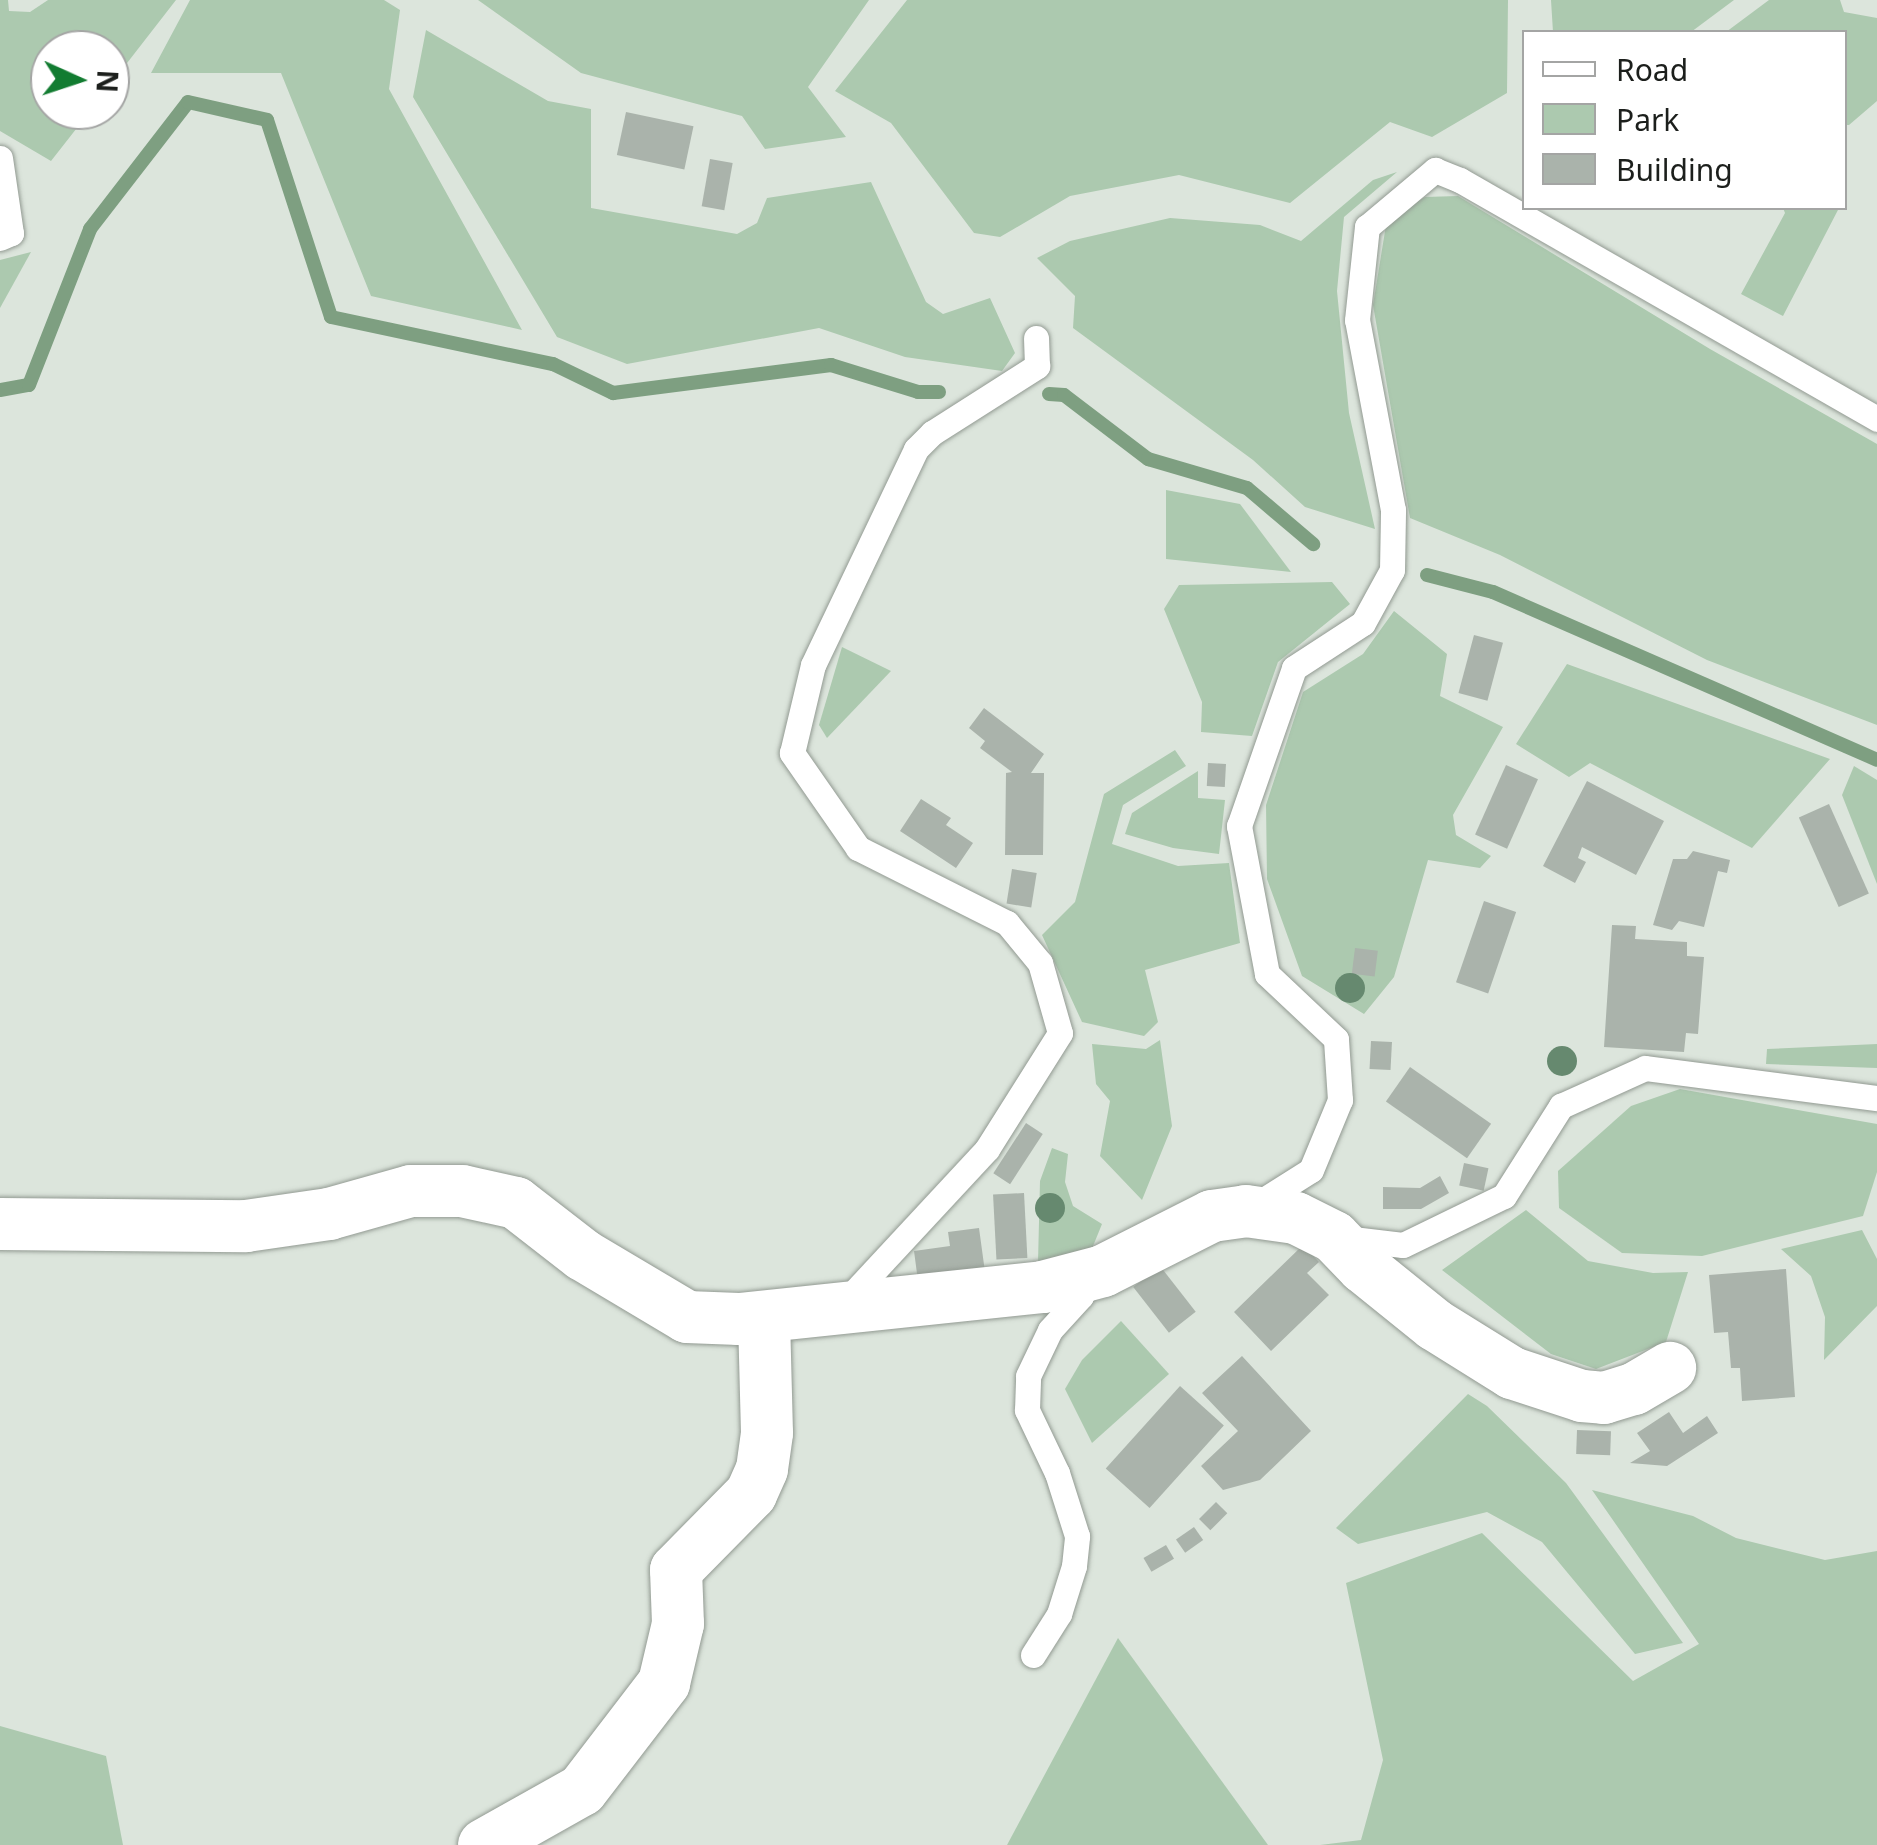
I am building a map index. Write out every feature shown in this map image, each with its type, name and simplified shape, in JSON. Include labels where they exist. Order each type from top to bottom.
[{"type":"street","points":[[0,1224],[246,1226],[328,1214],[411,1191],[462,1191],[516,1203],[583,1255],[686,1317],[764,1317],[1043,1288],[1089,1275],[1212,1216],[1246,1211],[1296,1218],[1334,1236],[1363,1267],[1435,1325],[1512,1373],[1582,1396],[1604,1398],[1634,1389],[1670,1368]]},
{"type":"street","points":[[484,1845],[582,1790],[664,1683],[678,1624],[676,1570],[751,1494],[762,1469],[767,1433],[764,1317]]},
{"type":"lane","points":[[0,158],[11,233],[0,238]]},
{"type":"lane","points":[[1246,1211],[1310,1170],[1340,1100],[1336,1039],[1267,974],[1239,826],[1294,668],[1363,623],[1392,570],[1393,510],[1356,320],[1367,226],[1435,170],[1460,180],[1877,419]]},
{"type":"lane","points":[[838,1310],[986,1149],[1060,1033],[1040,963],[1006,922],[858,848],[792,753],[813,665],[916,449],[932,433],[1037,366],[1036,338]]},
{"type":"lane","points":[[1334,1236],[1403,1245],[1504,1196],[1561,1106],[1644,1068],[1877,1098]]},
{"type":"lane","points":[[1033,1655],[1059,1614],[1074,1566],[1077,1536],[1056,1472],[1028,1410],[1028,1376],[1050,1330],[1075,1305],[1089,1275]]},
{"type":"green space","points":[[0,0],[8,0],[9,11],[30,12],[48,0],[176,0],[130,59],[130,30],[30,30],[30,130],[75,130],[51,161],[0,131]]},
{"type":"green space","points":[[190,0],[384,0],[400,10],[389,89],[522,330],[371,296],[281,73],[151,73]]},
{"type":"green space","points":[[478,0],[869,0],[808,87],[846,137],[765,149],[742,116],[581,73]]},
{"type":"green space","points":[[907,0],[1508,0],[1507,93],[1432,137],[1390,122],[1290,203],[1179,175],[1070,196],[1000,237],[974,233],[891,123],[835,91]]},
{"type":"green space","points":[[1551,0],[1734,0],[1694,30],[1553,30]]},
{"type":"green space","points":[[1769,0],[1840,0],[1844,12],[1877,18],[1877,101],[1847,125],[1847,30],[1729,30]]},
{"type":"green space","points":[[426,30],[548,101],[591,109],[591,208],[737,234],[757,223],[767,198],[871,182],[926,302],[943,314],[990,298],[1015,353],[1002,371],[905,357],[819,328],[627,364],[557,337],[413,97]]},
{"type":"green space","points":[[1397,172],[1344,217],[1337,291],[1349,413],[1375,529],[1305,507],[1253,460],[1073,328],[1075,296],[1037,258],[1070,241],[1170,218],[1260,225],[1301,241],[1373,180]]},
{"type":"green space","points":[[1458,196],[1710,349],[1877,444],[1877,725],[1707,660],[1500,555],[1410,518],[1373,305],[1387,219],[1425,197]]},
{"type":"green space","points":[[1784,210],[1838,210],[1783,316],[1741,294]]},
{"type":"green space","points":[[31,252],[0,308],[0,260]]},
{"type":"green space","points":[[1166,490],[1240,504],[1291,572],[1166,559]]},
{"type":"green space","points":[[1332,582],[1350,604],[1278,662],[1252,736],[1201,732],[1202,702],[1164,609],[1179,585]]},
{"type":"green space","points":[[1394,611],[1447,654],[1440,696],[1503,727],[1453,815],[1456,835],[1491,856],[1480,868],[1428,860],[1394,977],[1364,1014],[1302,976],[1267,879],[1266,805],[1303,692],[1363,654]]},
{"type":"green space","points":[[842,647],[891,671],[827,738],[819,725]]},
{"type":"green space","points":[[1567,664],[1830,759],[1752,848],[1590,763],[1569,777],[1516,744]]},
{"type":"green space","points":[[1175,750],[1186,766],[1123,805],[1112,844],[1178,866],[1229,863],[1240,943],[1145,970],[1158,1022],[1144,1036],[1082,1022],[1042,935],[1075,902],[1104,794]]},
{"type":"green space","points":[[1854,766],[1877,780],[1877,884],[1842,795]]},
{"type":"green space","points":[[1198,771],[1198,798],[1225,800],[1219,854],[1173,848],[1125,834],[1132,813]]},
{"type":"green space","points":[[1160,1040],[1172,1126],[1142,1200],[1100,1156],[1110,1101],[1096,1084],[1092,1044],[1146,1049]]},
{"type":"green space","points":[[1877,1044],[1877,1068],[1766,1064],[1767,1049]]},
{"type":"green space","points":[[1680,1089],[1877,1124],[1877,1172],[1863,1216],[1702,1256],[1622,1253],[1559,1208],[1558,1171],[1631,1106]]},
{"type":"green space","points":[[1052,1148],[1068,1154],[1065,1182],[1073,1206],[1102,1224],[1089,1256],[1038,1262],[1040,1181]]},
{"type":"green space","points":[[1526,1210],[1588,1261],[1653,1273],[1688,1272],[1666,1342],[1596,1369],[1551,1354],[1442,1270]]},
{"type":"green space","points":[[1862,1230],[1877,1259],[1877,1306],[1824,1360],[1825,1317],[1811,1276],[1781,1249]]},
{"type":"green space","points":[[1121,1321],[1169,1374],[1092,1443],[1065,1389],[1082,1360]]},
{"type":"green space","points":[[1468,1394],[1487,1406],[1566,1483],[1683,1643],[1635,1654],[1542,1542],[1487,1512],[1358,1544],[1336,1528]]},
{"type":"green space","points":[[1592,1490],[1693,1516],[1736,1538],[1825,1560],[1877,1551],[1877,1845],[1320,1845],[1361,1840],[1383,1760],[1346,1583],[1482,1533],[1633,1681],[1699,1644]]},
{"type":"green space","points":[[1118,1638],[1268,1845],[1007,1845]]},
{"type":"green space","points":[[0,1726],[106,1756],[123,1845],[0,1845]]},
{"type":"building","points":[[626,112],[693,126],[684,169],[617,155]]},
{"type":"building","points":[[710,159],[733,163],[724,210],[702,206]]},
{"type":"building","points":[[1474,635],[1503,643],[1487,701],[1458,693]]},
{"type":"building","points":[[984,708],[1044,754],[1031,773],[1044,773],[1043,855],[1005,855],[1006,773],[1012,772],[980,748],[985,741],[969,728]]},
{"type":"building","points":[[1208,763],[1226,764],[1225,787],[1207,786]]},
{"type":"building","points":[[1506,765],[1538,779],[1507,849],[1475,834]]},
{"type":"building","points":[[1587,781],[1664,821],[1636,875],[1582,847],[1578,858],[1586,862],[1575,883],[1543,866]]},
{"type":"building","points":[[921,799],[951,818],[946,825],[973,843],[956,868],[900,831]]},
{"type":"building","points":[[1829,804],[1869,894],[1839,907],[1799,817]]},
{"type":"building","points":[[1693,851],[1730,860],[1727,873],[1718,871],[1704,927],[1679,921],[1672,930],[1653,925],[1673,859],[1687,859]]},
{"type":"building","points":[[1012,869],[1037,873],[1031,907],[1007,904]]},
{"type":"building","points":[[1484,901],[1516,912],[1488,993],[1456,982]]},
{"type":"building","points":[[1612,925],[1636,926],[1635,939],[1687,942],[1687,956],[1704,957],[1698,1034],[1686,1033],[1684,1052],[1604,1047]]},
{"type":"building","points":[[1355,948],[1378,951],[1375,977],[1352,974]]},
{"type":"building","points":[[1371,1041],[1392,1042],[1391,1070],[1370,1069]]},
{"type":"building","points":[[1410,1067],[1491,1124],[1467,1158],[1386,1101]]},
{"type":"building","points":[[1026,1123],[1043,1134],[1010,1184],[993,1173]]},
{"type":"building","points":[[1464,1163],[1488,1168],[1484,1191],[1459,1185]]},
{"type":"building","points":[[1440,1176],[1449,1193],[1421,1209],[1383,1209],[1383,1187],[1420,1188]]},
{"type":"building","points":[[1024,1193],[1027,1258],[996,1260],[993,1195]]},
{"type":"building","points":[[979,1228],[985,1272],[918,1281],[914,1251],[950,1246],[948,1232]]},
{"type":"building","points":[[1303,1245],[1319,1262],[1307,1273],[1329,1295],[1271,1351],[1234,1312]]},
{"type":"building","points":[[1160,1266],[1196,1312],[1169,1333],[1133,1287]]},
{"type":"building","points":[[1786,1269],[1795,1397],[1742,1401],[1740,1368],[1731,1368],[1728,1332],[1714,1333],[1709,1275]]},
{"type":"building","points":[[1242,1356],[1311,1431],[1260,1480],[1223,1490],[1201,1466],[1238,1431],[1202,1393]]},
{"type":"building","points":[[1180,1386],[1224,1425],[1150,1508],[1106,1468]]},
{"type":"building","points":[[1669,1412],[1683,1433],[1707,1416],[1718,1433],[1667,1466],[1630,1463],[1650,1451],[1637,1433]]},
{"type":"building","points":[[1577,1430],[1611,1431],[1610,1455],[1576,1454]]},
{"type":"building","points":[[1216,1502],[1227,1513],[1210,1530],[1199,1519]]},
{"type":"building","points":[[1194,1527],[1203,1540],[1185,1553],[1176,1540]]},
{"type":"building","points":[[1166,1545],[1174,1559],[1151,1572],[1143,1558]]},
{"type":"waterway","points":[[0,390],[29,385],[90,229],[188,102],[267,120],[331,317],[553,364],[613,393],[831,365],[918,392],[939,392]]},
{"type":"waterway","points":[[1049,394],[1064,395],[1148,459],[1247,488],[1313,544]]},
{"type":"waterway","points":[[1427,575],[1493,592],[1877,760]]}]
